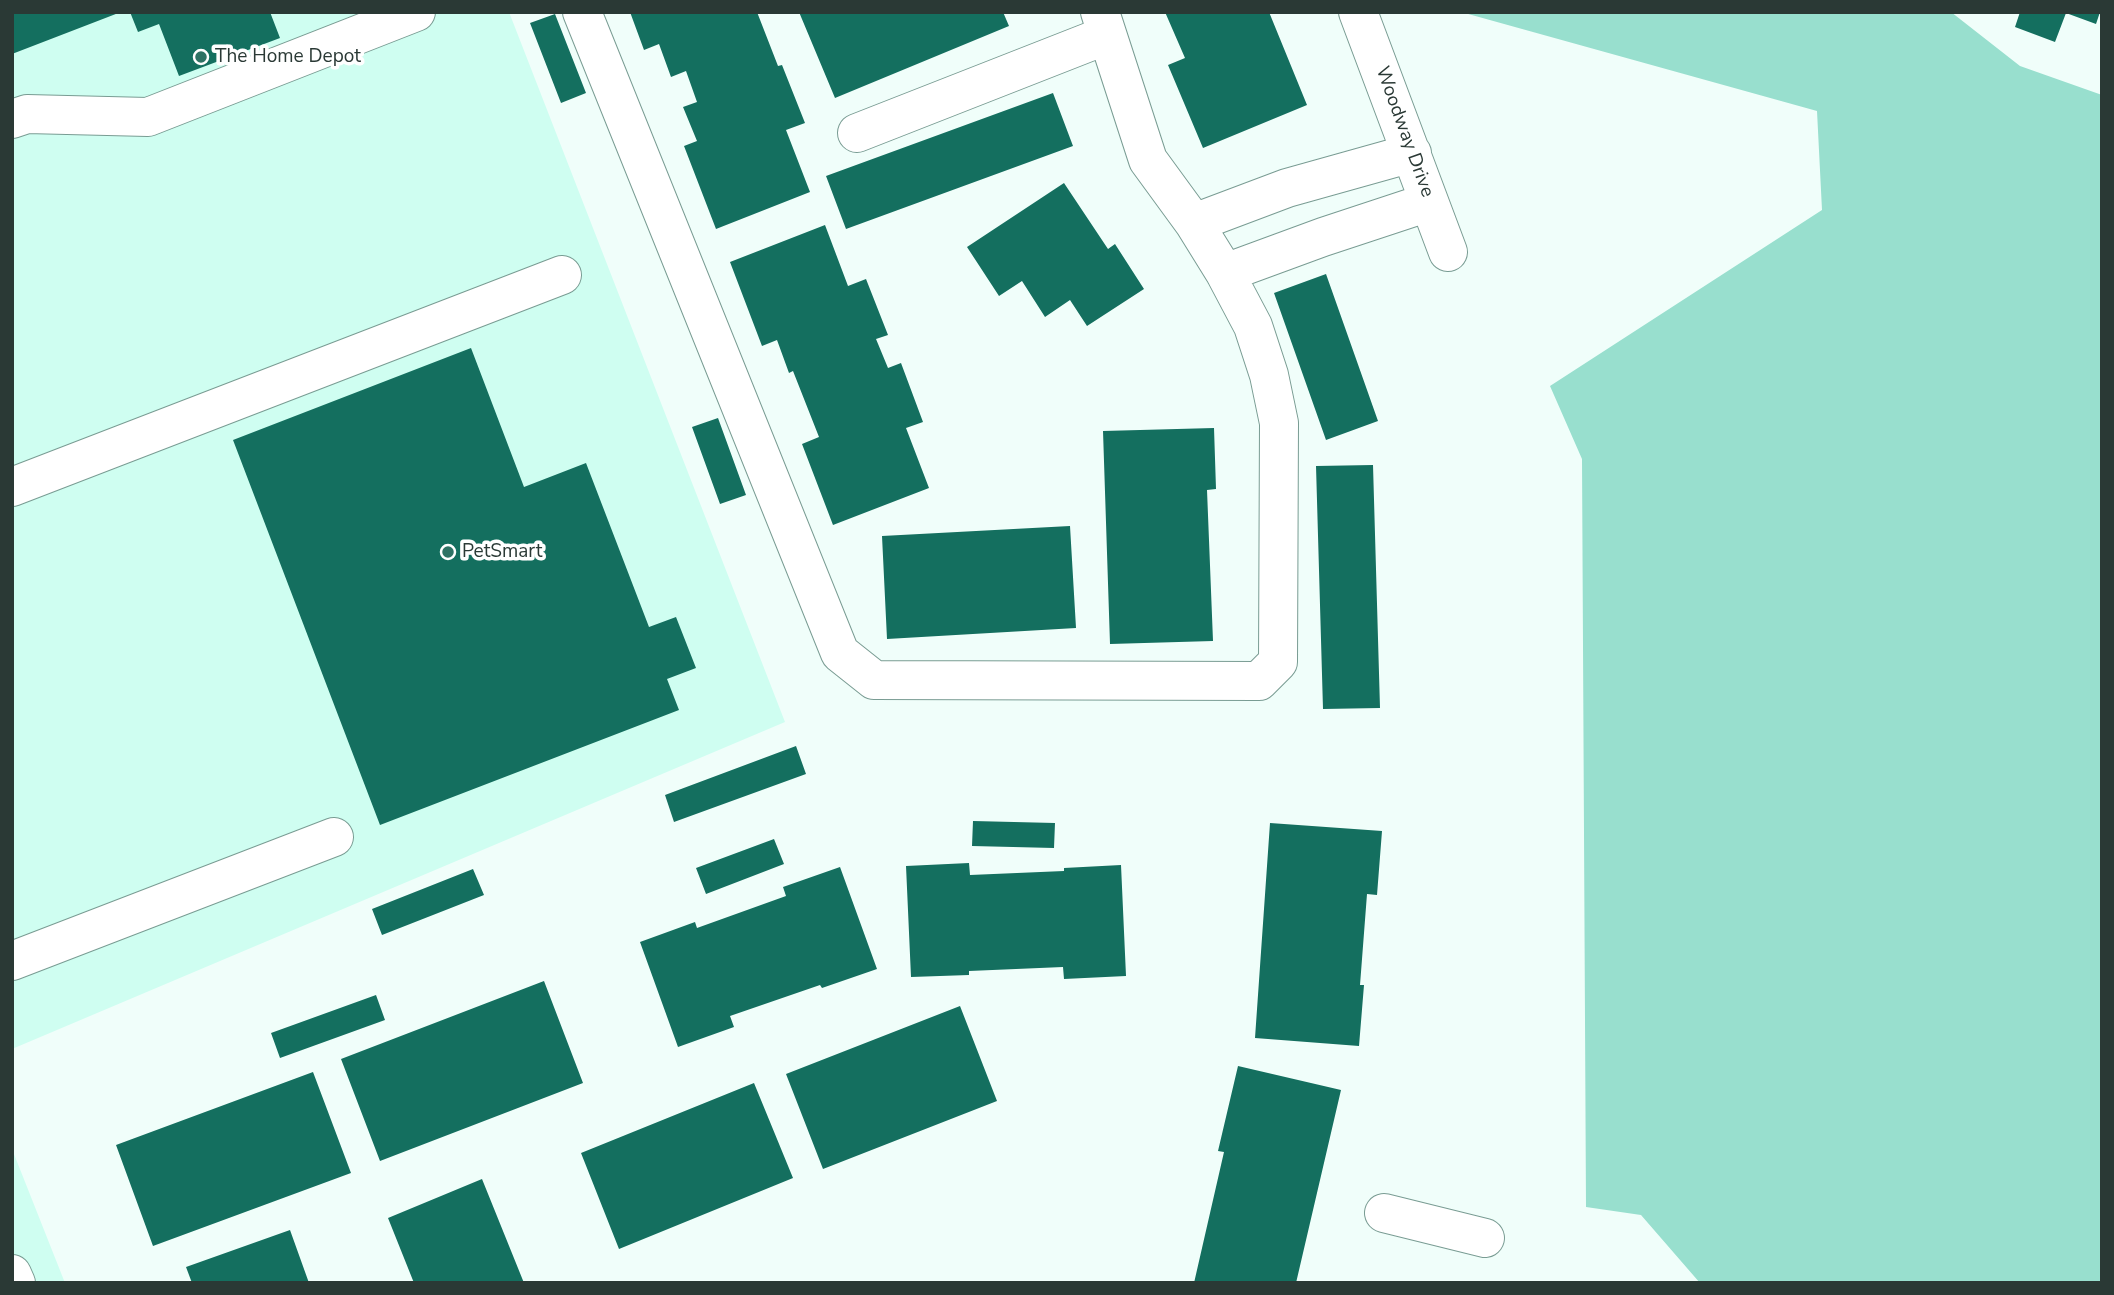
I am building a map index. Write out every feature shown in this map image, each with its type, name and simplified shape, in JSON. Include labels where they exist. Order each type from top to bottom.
[{"type":"street","points":[[12,119],[27,114],[148,117],[416,12]]},
{"type":"street","points":[[582,12],[840,653],[874,680],[1259,681],[1278,662],[1279,423],[1269,375],[1253,326],[1225,272],[1149,160],[1104,23],[857,133]]},
{"type":"street","name":"Woodway Drive","points":[[1358,12],[1447,252]]},
{"type":"street","points":[[1194,223],[1287,188],[1412,153]]},
{"type":"street","points":[[1225,272],[1429,202]]},
{"type":"street","points":[[12,487],[562,275]]},
{"type":"street","points":[[12,961],[334,837]]},
{"type":"street","points":[[1384,1213],[1485,1238]]},
{"type":"street","points":[[12,1274],[16,1283]]},
{"type":"shaded area","points":[[12,12],[509,12],[785,722],[12,1049]]},
{"type":"shaded area","points":[[1461,12],[1951,12],[2020,66],[2102,95],[2102,1283],[1700,1283],[1641,1215],[1586,1207],[1582,459],[1550,386],[1822,210],[1817,111]]},
{"type":"shaded area","points":[[12,1149],[65,1283],[12,1283]]},
{"type":"building","points":[[12,12],[121,12],[12,54]]},
{"type":"building","name":"The Home Depot","points":[[130,12],[270,12],[280,38],[179,76],[159,24],[138,32]]},
{"type":"building","points":[[630,12],[757,12],[778,66],[782,65],[805,123],[786,130],[810,192],[716,229],[684,146],[697,141],[683,107],[697,102],[686,71],[671,77],[659,44],[644,50]]},
{"type":"building","points":[[799,12],[1003,12],[1009,26],[835,98]]},
{"type":"building","points":[[1165,12],[1269,12],[1307,105],[1203,148],[1168,65],[1185,58]]},
{"type":"building","points":[[2020,12],[2100,12],[2096,24],[2066,13],[2055,42],[2015,27]]},
{"type":"building","points":[[555,14],[586,93],[561,103],[530,23]]},
{"type":"building","points":[[1053,93],[1073,146],[846,229],[826,176]]},
{"type":"building","points":[[1064,183],[1108,249],[1115,244],[1144,289],[1087,326],[1070,300],[1045,317],[1022,281],[999,296],[967,247]]},
{"type":"building","points":[[825,225],[848,286],[866,279],[888,335],[876,339],[888,368],[901,363],[923,422],[906,428],[929,488],[833,525],[802,444],[819,437],[793,371],[789,373],[777,340],[762,346],[730,262]]},
{"type":"building","points":[[1326,274],[1378,421],[1326,440],[1274,293]]},
{"type":"building","name":"PetSmart","points":[[471,348],[524,487],[586,463],[649,627],[676,617],[696,668],[667,679],[679,710],[380,825],[233,440]]},
{"type":"building","points":[[718,418],[746,495],[720,504],[692,427]]},
{"type":"building","points":[[1214,428],[1216,489],[1207,490],[1213,641],[1110,644],[1103,431]]},
{"type":"building","points":[[1373,465],[1380,708],[1323,709],[1316,466]]},
{"type":"building","points":[[1070,526],[1076,628],[887,639],[882,536]]},
{"type":"building","points":[[796,746],[806,774],[674,822],[665,795]]},
{"type":"building","points":[[973,821],[1055,823],[1054,848],[972,846]]},
{"type":"building","points":[[1270,823],[1382,831],[1377,895],[1367,894],[1360,985],[1364,985],[1359,1046],[1255,1038]]},
{"type":"building","points":[[774,839],[784,864],[706,894],[696,868]]},
{"type":"building","points":[[969,863],[970,875],[1064,871],[1064,868],[1121,865],[1126,976],[1064,979],[1063,967],[969,971],[969,975],[911,977],[906,866]]},
{"type":"building","points":[[840,867],[877,969],[822,988],[820,985],[730,1016],[734,1027],[678,1047],[640,942],[695,922],[697,928],[786,896],[783,887]]},
{"type":"building","points":[[473,869],[484,895],[382,935],[372,909]]},
{"type":"building","points":[[544,981],[583,1083],[380,1161],[341,1059]]},
{"type":"building","points":[[376,995],[385,1020],[280,1058],[271,1033]]},
{"type":"building","points":[[960,1006],[997,1101],[823,1169],[786,1074]]},
{"type":"building","points":[[1238,1066],[1341,1090],[1296,1283],[1194,1283],[1224,1152],[1218,1151]]},
{"type":"building","points":[[313,1072],[351,1173],[153,1246],[116,1145]]},
{"type":"building","points":[[754,1083],[793,1178],[619,1249],[581,1153]]},
{"type":"building","points":[[482,1179],[524,1283],[414,1283],[388,1218]]},
{"type":"building","points":[[290,1230],[309,1283],[192,1283],[186,1267]]},
{"type":"place","name":"The Home Depot","points":[[201,57]]},
{"type":"place","name":"PetSmart","points":[[448,552]]}]
